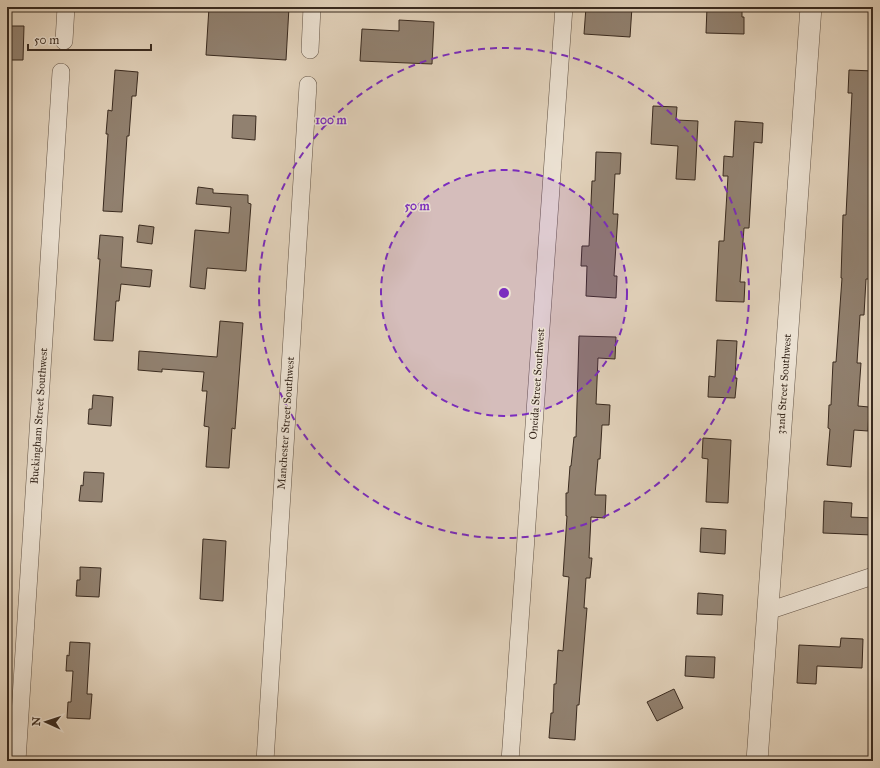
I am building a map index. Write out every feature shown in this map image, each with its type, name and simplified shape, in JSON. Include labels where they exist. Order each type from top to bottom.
[{"type":"street","points":[[64,40],[66,7]]},
{"type":"street","points":[[310,50],[312,7]]},
{"type":"street","name":"Oneida Street Southwest","points":[[510,761],[564,7]]},
{"type":"street","name":"32nd Street Southwest","points":[[757,761],[811,7]]},
{"type":"street","name":"Buckingham Street Southwest","points":[[17,761],[61,72]]},
{"type":"street","name":"Manchester Street Southwest","points":[[265,761],[308,85]]},
{"type":"street","points":[[768,611],[873,576]]},
{"type":"building","points":[[209,7],[289,7],[286,60],[206,55]]},
{"type":"building","points":[[586,7],[632,7],[630,37],[584,34]]},
{"type":"building","points":[[707,7],[742,7],[742,17],[744,17],[744,34],[706,33]]},
{"type":"building","points":[[399,20],[434,22],[432,64],[360,61],[362,29],[399,31]]},
{"type":"building","points":[[7,26],[24,26],[23,60],[7,60]]},
{"type":"building","points":[[115,70],[138,72],[136,96],[132,96],[129,136],[127,136],[122,212],[103,211],[108,110],[112,111]]},
{"type":"building","points":[[849,70],[873,71],[873,198],[870,279],[866,279],[864,315],[860,315],[857,363],[861,363],[858,406],[869,407],[868,431],[854,430],[851,467],[827,465],[830,429],[828,428],[829,405],[831,405],[833,362],[836,362],[842,278],[843,215],[846,215],[852,93],[848,93]]},
{"type":"building","points":[[653,106],[677,107],[676,120],[698,121],[695,180],[676,179],[678,146],[651,144]]},
{"type":"building","points":[[233,115],[256,116],[255,140],[232,138]]},
{"type":"building","points":[[735,121],[763,123],[762,143],[754,142],[749,228],[744,228],[740,282],[745,282],[744,302],[716,301],[719,241],[724,241],[728,176],[723,176],[724,156],[733,157]]},
{"type":"building","points":[[596,152],[621,153],[620,174],[615,174],[613,214],[618,214],[614,276],[617,276],[616,298],[586,296],[587,266],[581,266],[582,246],[589,246],[592,181],[595,181]]},
{"type":"building","points":[[198,187],[213,189],[213,193],[248,195],[248,203],[251,204],[246,271],[207,268],[205,289],[190,287],[195,230],[229,233],[231,207],[196,204]]},
{"type":"building","points":[[139,225],[154,227],[152,244],[137,242]]},
{"type":"building","points":[[100,235],[123,237],[121,267],[152,270],[150,287],[121,284],[119,301],[116,301],[113,341],[94,340],[100,259],[98,259]]},
{"type":"building","points":[[220,321],[243,323],[235,429],[232,428],[229,468],[206,467],[209,427],[204,426],[207,391],[202,391],[204,372],[162,369],[162,372],[138,370],[139,351],[217,357]]},
{"type":"building","points":[[579,336],[616,337],[615,359],[598,358],[596,404],[610,405],[609,425],[602,425],[600,459],[598,459],[595,495],[606,495],[605,518],[591,517],[589,558],[592,558],[590,578],[586,578],[584,608],[587,608],[575,740],[549,738],[551,713],[553,713],[554,684],[556,684],[558,650],[563,651],[569,577],[563,576],[567,516],[566,493],[568,493],[574,437],[576,437]]},
{"type":"building","points":[[717,340],[737,341],[735,378],[737,378],[735,398],[708,397],[709,376],[715,377]]},
{"type":"building","points":[[93,395],[113,397],[111,426],[88,424],[89,409],[92,409]]},
{"type":"building","points":[[703,438],[731,440],[728,503],[706,502],[708,459],[702,458]]},
{"type":"building","points":[[84,472],[104,473],[102,502],[79,501],[81,485],[83,486]]},
{"type":"building","points":[[824,501],[852,503],[851,517],[873,518],[872,535],[823,533]]},
{"type":"building","points":[[701,528],[726,530],[725,554],[700,552]]},
{"type":"building","points":[[203,539],[226,541],[223,601],[200,599]]},
{"type":"building","points":[[80,567],[101,568],[99,597],[76,596],[77,580],[80,580]]},
{"type":"building","points":[[698,593],[723,595],[722,615],[697,614]]},
{"type":"building","points":[[841,638],[863,639],[862,668],[817,666],[816,684],[797,683],[799,645],[840,647]]},
{"type":"building","points":[[70,642],[90,643],[87,694],[92,694],[90,719],[67,718],[68,702],[71,702],[73,671],[66,671]]},
{"type":"building","points":[[686,656],[715,657],[714,678],[685,676]]},
{"type":"building","points":[[674,689],[683,708],[657,721],[647,702]]}]
